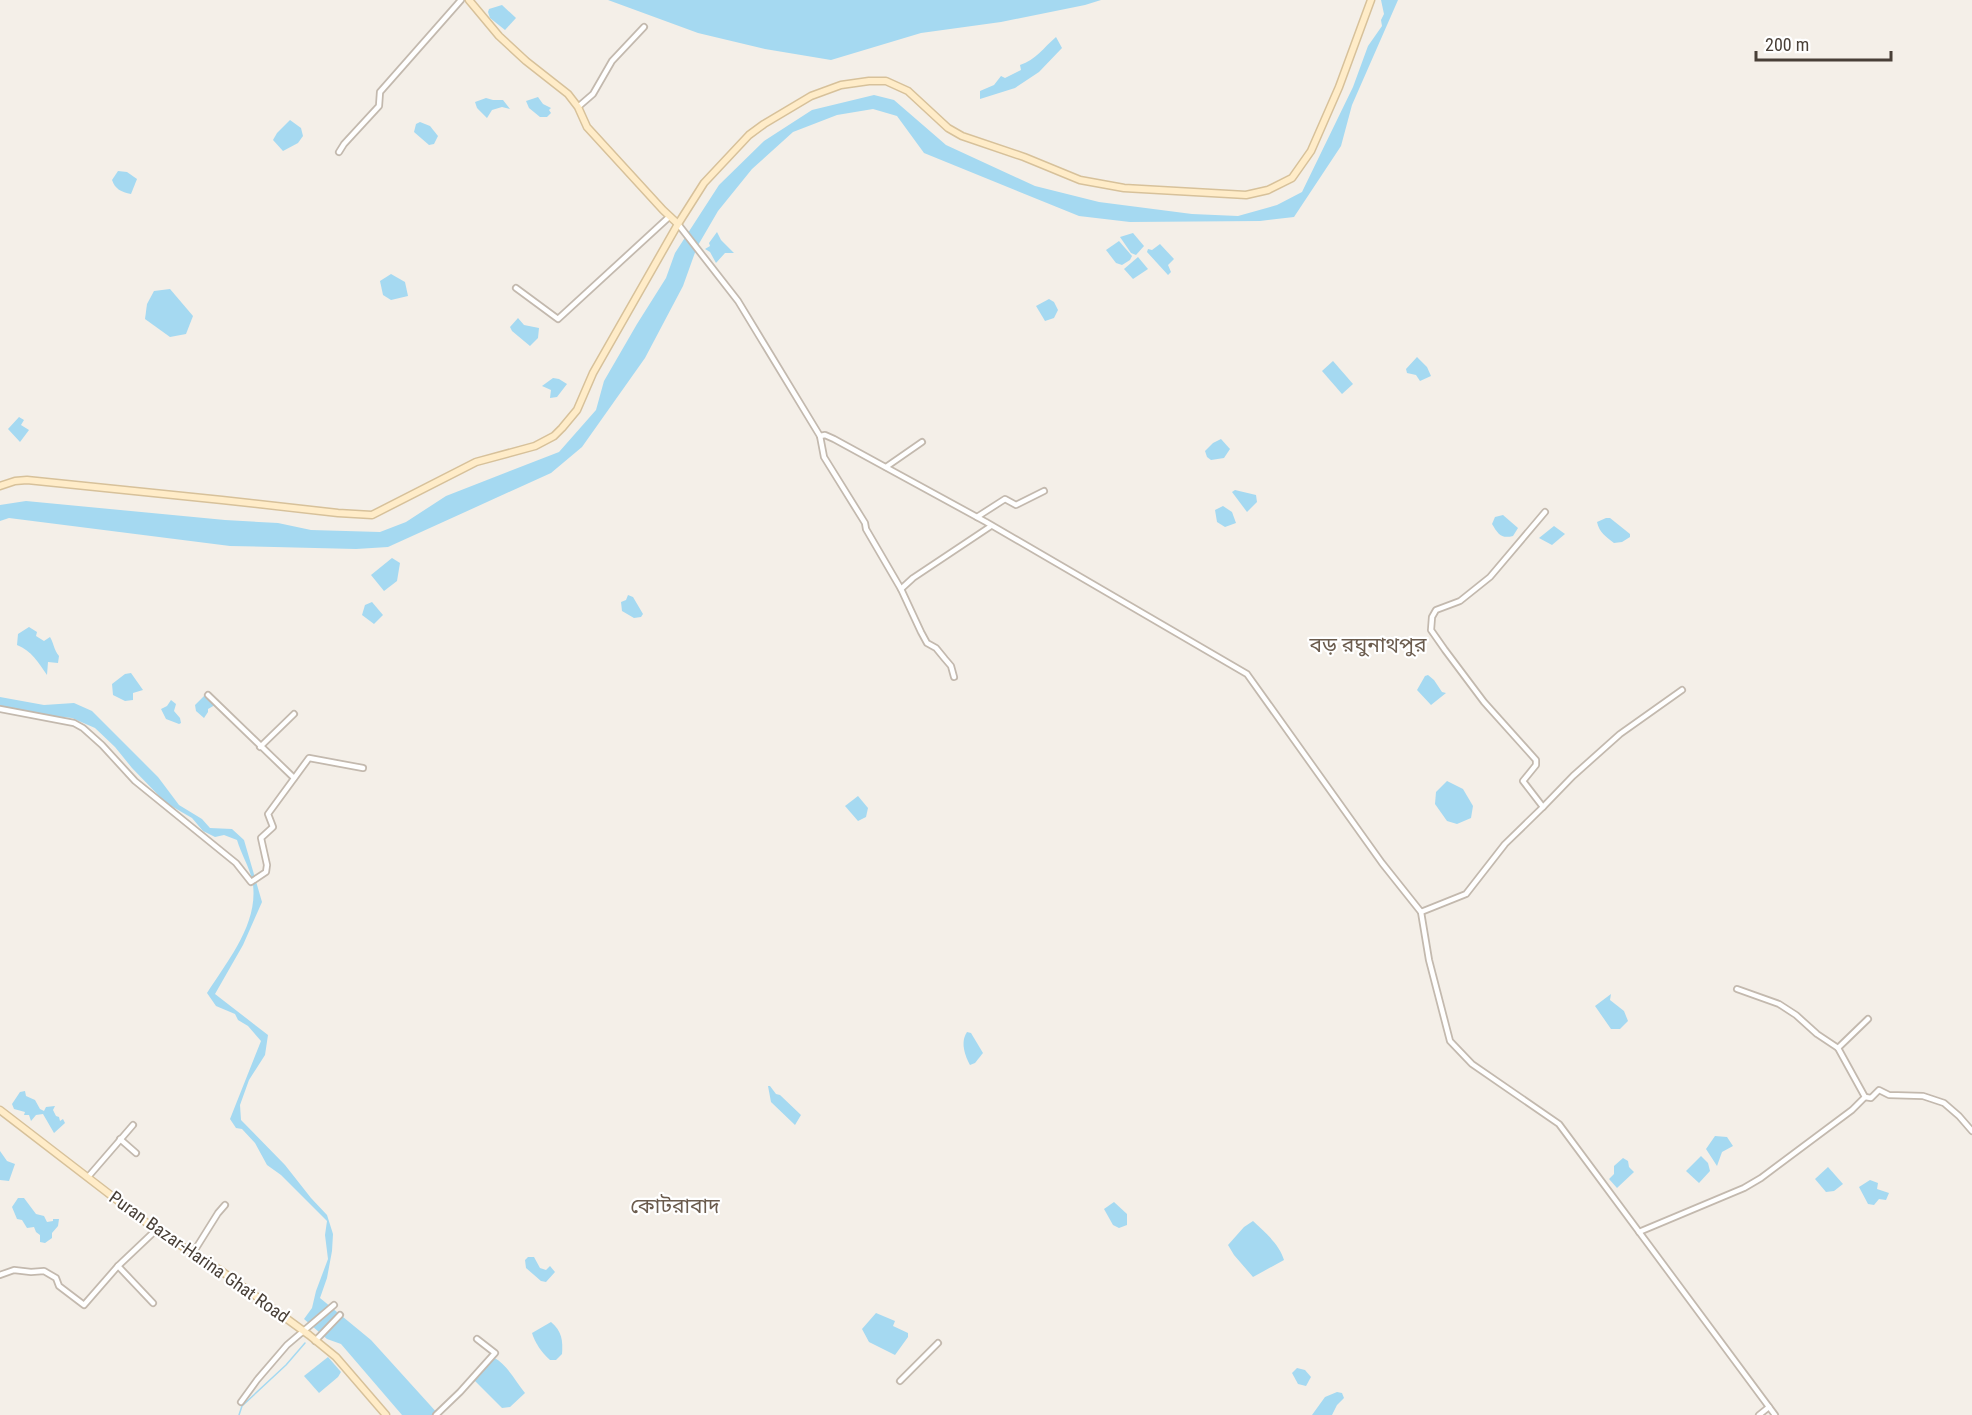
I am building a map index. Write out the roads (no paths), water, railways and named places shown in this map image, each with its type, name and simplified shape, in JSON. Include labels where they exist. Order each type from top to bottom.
[{"type":"main road","points":[[469,0],[499,36],[568,94],[578,107],[587,127],[678,224]]},
{"type":"main road","points":[[0,486],[27,480],[372,515],[476,462],[535,446],[554,436],[577,410],[593,374],[678,224],[704,183],[749,135],[811,96],[841,86],[869,81],[886,81],[908,91],[948,128],[962,136],[1024,157],[1080,180],[1124,188],[1246,195],[1268,190],[1292,178],[1311,151],[1339,87],[1371,0]]},
{"type":"main road","name":"Puran Bazar-Harina Ghat Road","points":[[0,1110],[156,1230],[194,1253],[304,1331],[336,1358],[386,1415]]},
{"type":"street","points":[[339,152],[379,106],[380,92],[461,0]]},
{"type":"street","points":[[578,107],[593,94],[612,61],[644,27]]},
{"type":"street","points":[[516,288],[558,319],[669,217]]},
{"type":"street","points":[[678,224],[738,301],[820,436],[824,457],[865,523],[872,541],[901,589],[924,637],[951,666],[954,677]]},
{"type":"street","points":[[820,436],[825,435],[834,439],[977,517],[1096,584],[1247,674],[1382,863],[1421,912],[1429,960],[1450,1041],[1472,1064],[1559,1124],[1775,1415]]},
{"type":"street","points":[[886,467],[922,442]]},
{"type":"street","points":[[977,517],[1005,499],[1016,505],[1044,491]]},
{"type":"street","points":[[1543,807],[1523,781],[1536,765],[1532,754],[1484,702],[1431,630],[1432,617],[1436,610],[1460,601],[1490,577],[1545,512]]},
{"type":"street","points":[[901,589],[991,526]]},
{"type":"street","points":[[1421,912],[1466,894],[1505,844],[1573,776],[1620,734],[1682,690]]},
{"type":"street","points":[[208,694],[294,778]]},
{"type":"street","points":[[0,709],[62,720],[83,728],[135,782],[236,863],[251,882],[266,872],[267,865],[261,838],[273,827],[268,814],[309,758],[363,768]]},
{"type":"street","points":[[260,747],[294,714]]},
{"type":"street","points":[[1737,989],[1779,1004],[1838,1048],[1865,1097]]},
{"type":"street","points":[[1838,1048],[1868,1018]]},
{"type":"street","points":[[1865,1097],[1871,1098],[1880,1090],[1889,1095],[1923,1096],[1936,1099],[1959,1116],[1972,1131]]},
{"type":"street","points":[[1639,1232],[1761,1179],[1852,1110],[1865,1097]]},
{"type":"street","points":[[88,1177],[133,1125]]},
{"type":"street","points":[[120,1139],[136,1153]]},
{"type":"street","points":[[194,1253],[218,1213],[225,1206]]},
{"type":"street","points":[[0,1275],[14,1270],[44,1271],[56,1278],[59,1286],[84,1305],[118,1266],[156,1230]]},
{"type":"street","points":[[118,1266],[153,1303]]},
{"type":"street","points":[[241,1402],[287,1345],[334,1305]]},
{"type":"street","points":[[315,1341],[340,1316]]},
{"type":"street","points":[[438,1413],[495,1353],[477,1339]]},
{"type":"street","points":[[900,1381],[938,1343]]},
{"type":"street","points":[[1759,1415],[1769,1407]]},
{"type":"water","points":[[608,0],[1101,0],[1001,22],[921,33],[831,60],[765,49],[698,33]]},
{"type":"water","points":[[1381,0],[1398,0],[1352,105],[1341,146],[1294,217],[1260,221],[1130,222],[1079,216],[924,153],[897,116],[873,109],[837,115],[793,132],[752,169],[718,211],[697,247],[683,286],[645,358],[582,447],[551,473],[388,547],[356,549],[230,546],[9,518],[0,521],[0,505],[26,501],[278,523],[311,530],[380,532],[406,522],[446,496],[559,452],[596,410],[604,381],[666,278],[675,253],[719,185],[764,141],[812,110],[874,95],[894,100],[946,145],[1035,186],[1099,202],[1192,214],[1238,216],[1277,205],[1302,192],[1353,87],[1368,46],[1382,26],[1381,20],[1384,14]]},
{"type":"water","points":[[502,5],[516,18],[505,30],[490,18],[488,12],[489,9]]},
{"type":"water","points":[[1056,37],[1062,48],[1039,72],[1015,88],[980,99],[980,91],[994,85],[1001,76],[1005,78],[1021,70],[1020,65],[1035,57]]},
{"type":"water","points":[[538,97],[543,104],[551,108],[549,110],[551,113],[547,117],[540,117],[529,108],[526,101]]},
{"type":"water","points":[[486,98],[503,100],[510,109],[502,107],[492,110],[487,118],[477,108],[475,102]]},
{"type":"water","points":[[290,120],[301,128],[303,136],[298,143],[283,151],[273,140]]},
{"type":"water","points":[[420,122],[430,126],[438,136],[434,144],[429,145],[414,132],[416,124]]},
{"type":"water","points":[[118,171],[127,172],[137,179],[131,194],[119,190],[113,183],[112,180]]},
{"type":"water","points":[[717,232],[721,240],[734,253],[725,253],[716,263],[710,252],[705,249],[710,246],[709,243]]},
{"type":"water","points":[[1133,233],[1144,246],[1136,255],[1131,253],[1120,237]]},
{"type":"water","points":[[1119,241],[1132,256],[1122,265],[1116,263],[1106,250]]},
{"type":"water","points":[[1160,244],[1174,259],[1168,265],[1171,272],[1168,275],[1147,252],[1148,249],[1152,250]]},
{"type":"water","points":[[1138,257],[1148,269],[1133,279],[1124,269]]},
{"type":"water","points":[[391,274],[405,282],[408,296],[391,300],[383,295],[380,281]]},
{"type":"water","points":[[170,289],[193,316],[186,334],[170,337],[145,319],[147,304],[154,291]]},
{"type":"water","points":[[1049,299],[1054,302],[1058,310],[1054,318],[1045,321],[1036,306]]},
{"type":"water","points":[[518,318],[524,325],[539,328],[538,338],[530,346],[510,327]]},
{"type":"water","points":[[1417,357],[1427,367],[1431,376],[1420,381],[1416,375],[1407,373],[1406,369]]},
{"type":"water","points":[[1333,361],[1353,384],[1342,394],[1322,371]]},
{"type":"water","points":[[553,378],[567,384],[557,397],[550,398],[551,390],[542,386]]},
{"type":"water","points":[[19,417],[24,420],[21,425],[29,430],[20,442],[8,429]]},
{"type":"water","points":[[1221,439],[1230,449],[1224,458],[1211,460],[1205,451]]},
{"type":"water","points":[[1235,490],[1256,495],[1257,502],[1247,512],[1232,492]]},
{"type":"water","points":[[1223,506],[1232,512],[1236,523],[1225,527],[1217,522],[1215,510]]},
{"type":"water","points":[[1503,515],[1518,528],[1513,536],[1500,535],[1492,524],[1495,517]]},
{"type":"water","points":[[1610,518],[1630,534],[1630,537],[1622,542],[1614,543],[1608,539],[1597,522]]},
{"type":"water","points":[[1554,526],[1565,534],[1552,545],[1539,538]]},
{"type":"water","points":[[392,558],[400,563],[397,581],[384,591],[371,575]]},
{"type":"water","points":[[628,595],[633,597],[643,614],[641,617],[634,618],[622,611],[621,602],[626,600]]},
{"type":"water","points":[[372,602],[383,615],[374,624],[362,615],[365,605]]},
{"type":"water","points":[[29,627],[37,632],[36,636],[44,641],[50,637],[59,656],[58,663],[48,662],[47,675],[31,654],[17,645],[18,634]]},
{"type":"water","points":[[131,673],[143,690],[133,693],[133,700],[125,701],[113,695],[112,684],[125,674]]},
{"type":"water","points":[[1428,675],[1442,692],[1446,693],[1431,705],[1417,690],[1425,676]]},
{"type":"water","points":[[204,696],[215,705],[208,709],[204,718],[196,711],[195,705]]},
{"type":"water","points":[[0,697],[44,705],[74,703],[92,711],[158,777],[179,805],[202,819],[210,828],[232,829],[244,840],[262,902],[243,945],[215,994],[268,1035],[265,1055],[249,1080],[240,1105],[241,1120],[285,1165],[327,1215],[333,1234],[332,1251],[327,1278],[320,1298],[371,1340],[439,1415],[402,1415],[341,1344],[327,1339],[304,1319],[312,1308],[328,1259],[325,1235],[327,1221],[281,1175],[267,1165],[255,1143],[242,1129],[236,1128],[230,1119],[261,1041],[248,1026],[238,1020],[235,1014],[216,1006],[207,993],[233,954],[252,910],[254,895],[252,879],[237,840],[224,835],[215,837],[203,831],[192,818],[166,803],[95,728],[72,718],[0,706]]},
{"type":"water","points":[[171,700],[176,704],[174,711],[180,718],[181,723],[179,724],[166,719],[161,709]]},
{"type":"water","points":[[1447,781],[1463,789],[1473,806],[1471,818],[1457,824],[1447,821],[1435,804],[1436,792]]},
{"type":"water","points":[[858,796],[868,808],[866,817],[858,821],[845,806]]},
{"type":"water","points":[[1611,994],[1610,1000],[1624,1011],[1628,1021],[1620,1029],[1611,1029],[1595,1006]]},
{"type":"water","points":[[967,1032],[971,1033],[983,1053],[975,1063],[970,1065],[964,1044]]},
{"type":"water","points":[[768,1086],[801,1115],[795,1125],[771,1102]]},
{"type":"water","points":[[25,1091],[26,1096],[35,1100],[40,1109],[44,1111],[46,1107],[55,1106],[53,1110],[56,1116],[60,1121],[63,1119],[65,1123],[54,1133],[43,1114],[36,1115],[31,1121],[29,1115],[24,1115],[25,1112],[14,1109],[12,1104],[20,1092]]},
{"type":"water","points":[[1715,1136],[1727,1137],[1733,1146],[1722,1152],[1717,1166],[1706,1149]]},
{"type":"water","points":[[0,1151],[7,1161],[15,1164],[9,1181],[0,1180]]},
{"type":"water","points":[[1701,1156],[1708,1163],[1710,1171],[1699,1183],[1686,1171]]},
{"type":"water","points":[[1623,1158],[1628,1161],[1629,1167],[1634,1172],[1617,1188],[1609,1179],[1614,1174],[1614,1166]]},
{"type":"water","points":[[1828,1167],[1843,1184],[1834,1191],[1826,1192],[1815,1179]]},
{"type":"water","points":[[1870,1180],[1878,1183],[1877,1189],[1889,1193],[1886,1200],[1879,1199],[1874,1205],[1868,1204],[1859,1187]]},
{"type":"water","points":[[18,1198],[24,1198],[36,1214],[44,1216],[47,1222],[59,1219],[52,1238],[45,1243],[40,1242],[40,1235],[34,1227],[27,1228],[22,1220],[17,1219],[12,1207]]},
{"type":"water","points":[[1114,1202],[1127,1214],[1127,1225],[1119,1228],[1113,1225],[1104,1209]]},
{"type":"water","points":[[1253,1221],[1275,1244],[1284,1260],[1253,1277],[1228,1245],[1244,1227]]},
{"type":"water","points":[[528,1257],[534,1257],[540,1268],[546,1270],[550,1266],[555,1272],[546,1282],[541,1281],[526,1268],[525,1260]]},
{"type":"water","points":[[876,1313],[895,1321],[893,1326],[908,1333],[908,1337],[895,1355],[869,1342],[862,1329]]},
{"type":"water","points":[[551,1322],[558,1329],[562,1341],[562,1354],[556,1360],[550,1360],[544,1354],[532,1333]]},
{"type":"water","points":[[328,1357],[341,1372],[319,1393],[304,1376]]},
{"type":"water","points":[[494,1358],[507,1368],[525,1393],[510,1407],[502,1408],[474,1380]]},
{"type":"water","points":[[1297,1368],[1305,1370],[1311,1377],[1306,1386],[1298,1384],[1292,1373]]},
{"type":"water","points":[[1337,1392],[1342,1393],[1344,1398],[1332,1415],[1312,1415],[1325,1397]]},
{"type":"waterway","points":[[239,1415],[242,1406],[286,1365],[305,1343]]},
{"type":"district","name":"বড় রঘুনাথপুর","points":[[1368,645]]},
{"type":"district","name":"কোটরাবাদ","points":[[675,1206]]}]
